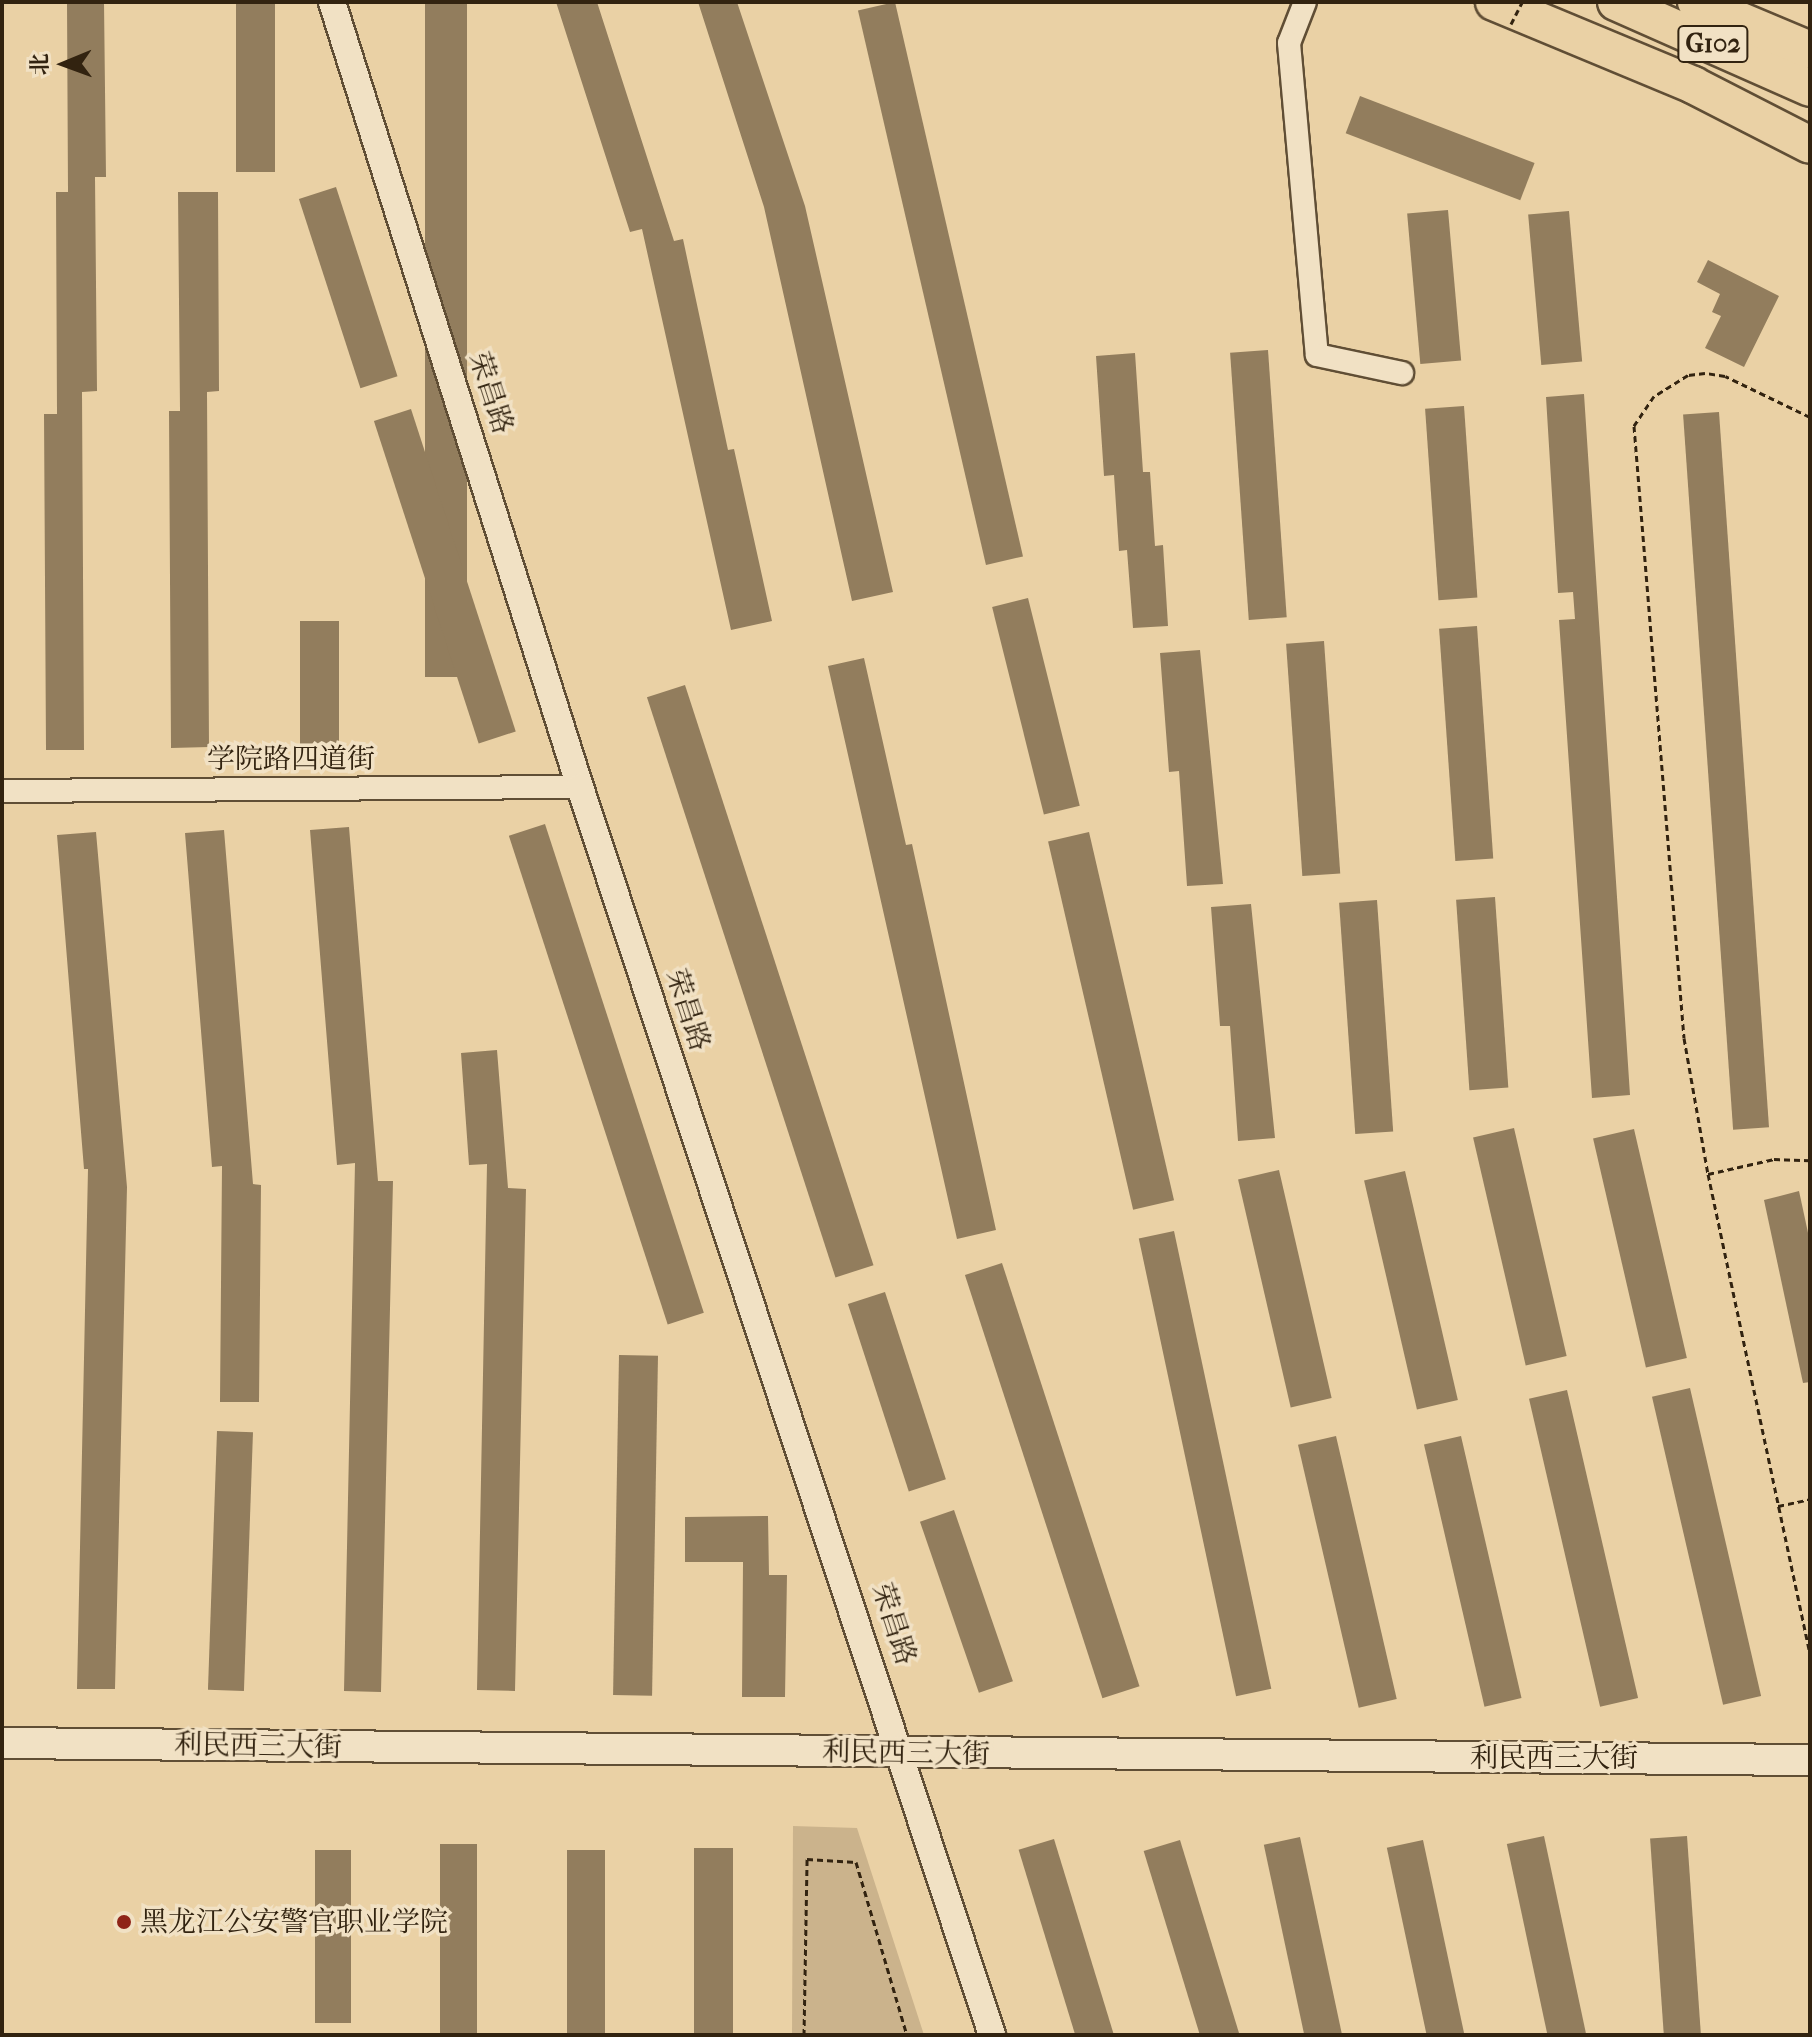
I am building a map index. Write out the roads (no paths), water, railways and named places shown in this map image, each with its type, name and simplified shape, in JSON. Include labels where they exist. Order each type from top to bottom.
[{"type":"highway","name":"G102","points":[[1616,2],[1810,88]]},
{"type":"highway","name":"G102","points":[[1696,2],[1810,50]]},
{"type":"highway","points":[[1503,13],[1693,85],[1810,145]]},
{"type":"main road","name":"利民西三大街","points":[[2,1743],[905,1759],[1810,1769]]},
{"type":"main road","name":"利民西三大街","points":[[2,1760],[1810,1760]]},
{"type":"street","name":"荣昌路","points":[[332,2],[580,787],[905,1759],[992,2035]]},
{"type":"street","points":[[1305,2],[1289,43],[1317,355],[1402,373]]},
{"type":"street","name":"学院路四道街","points":[[2,791],[580,787]]},
{"type":"place","name":"黑龙江公安警官职业学院","points":[[124,1922]]}]
